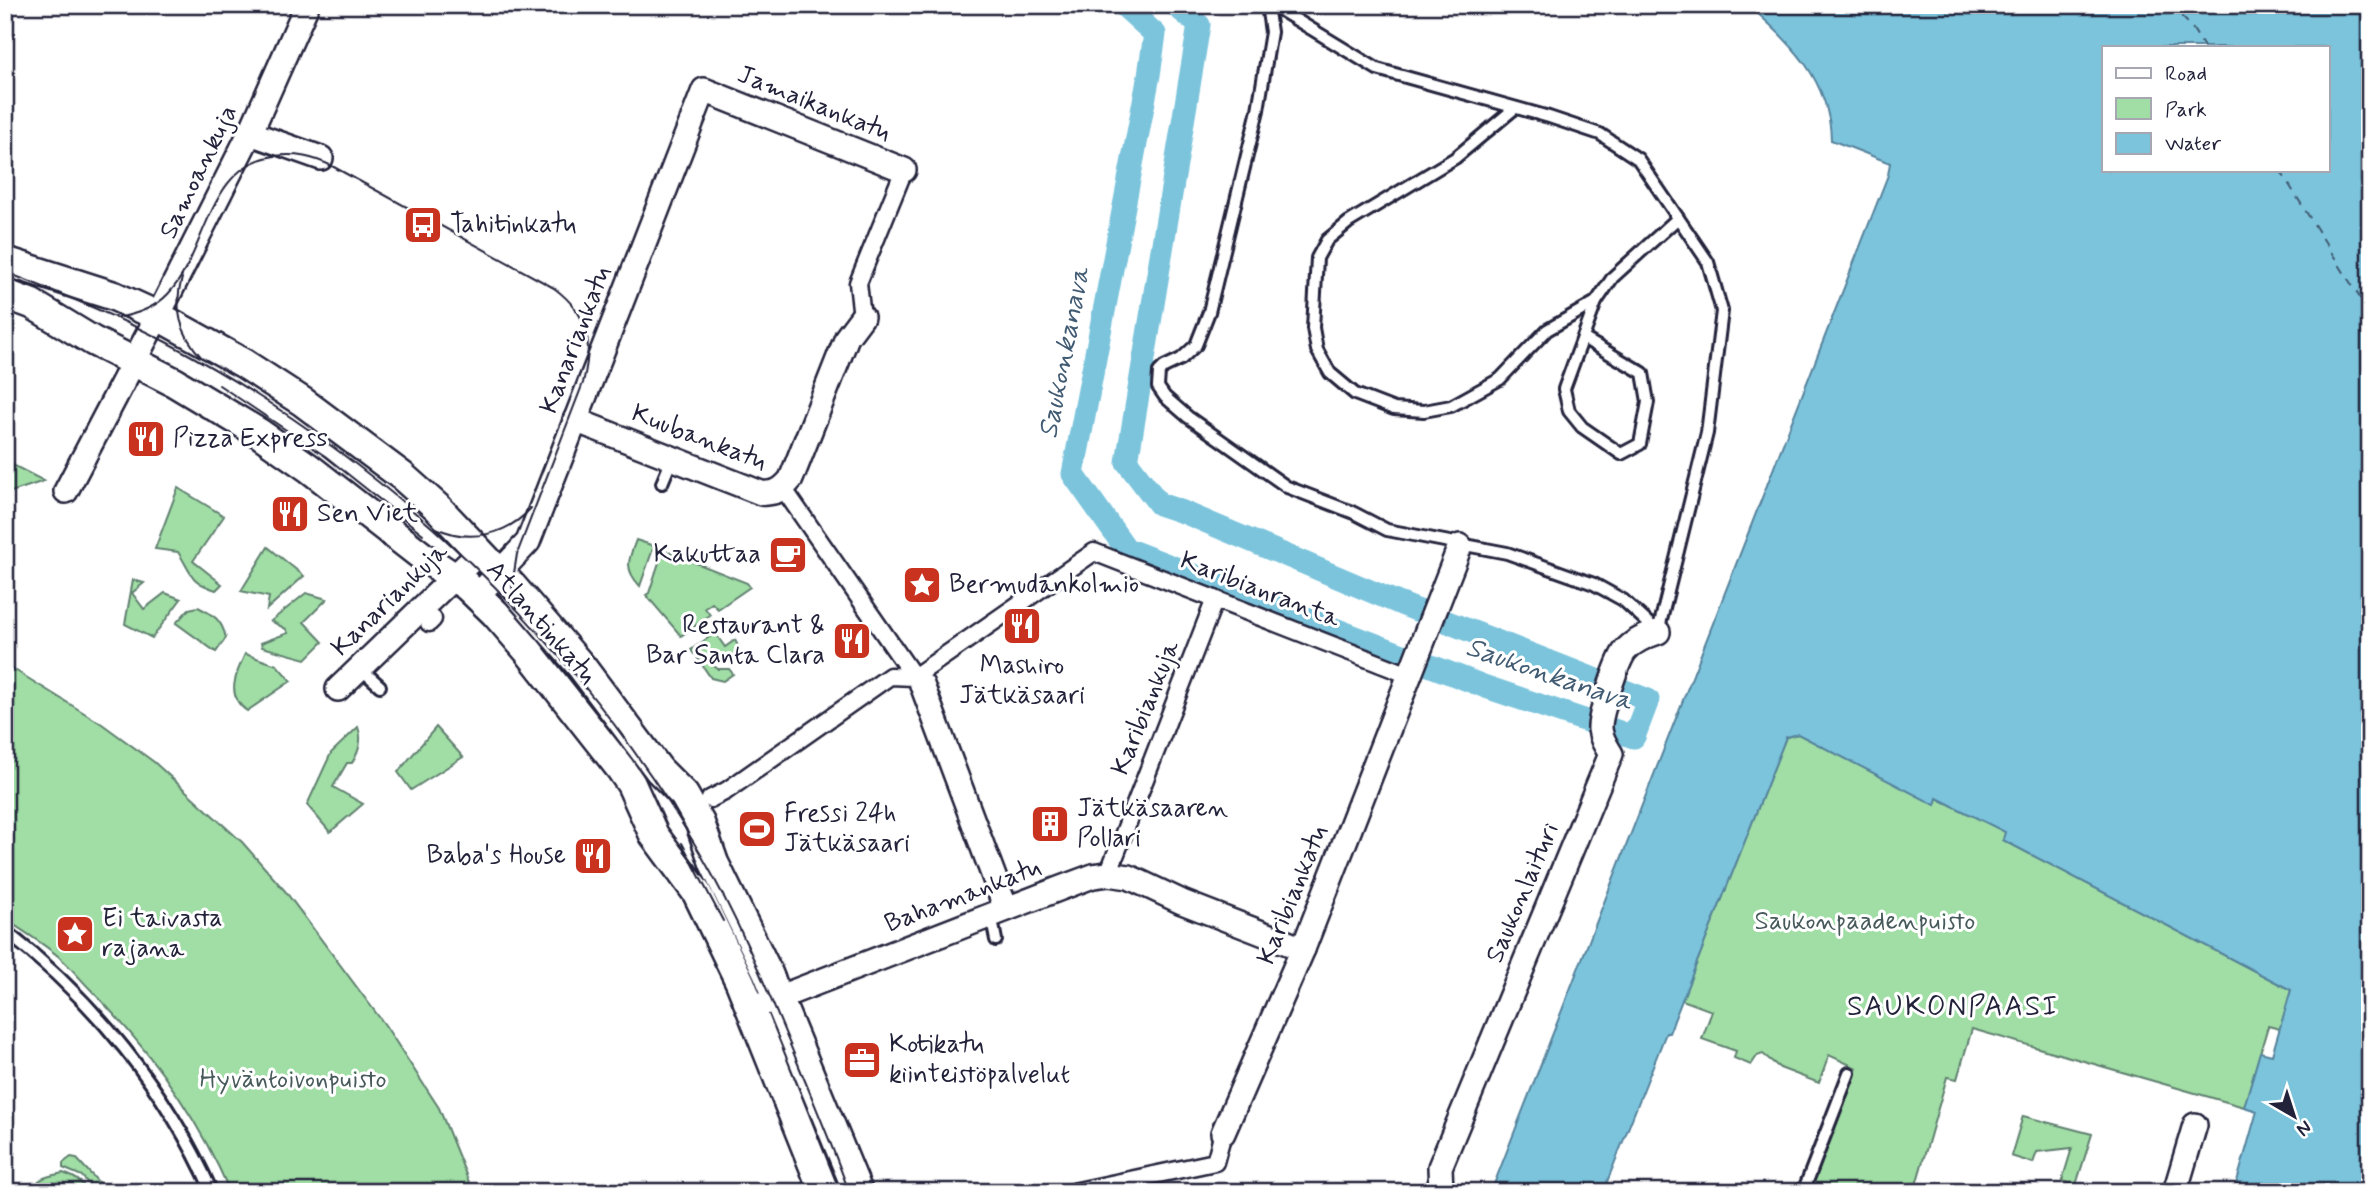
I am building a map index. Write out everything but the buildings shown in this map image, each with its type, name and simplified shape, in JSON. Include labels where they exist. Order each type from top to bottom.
[{"type":"street","name":"Samoankuja","points":[[66,491],[250,133],[307,5]]},
{"type":"street","name":"Jamaikankatu","points":[[704,90],[904,170]]},
{"type":"street","name":"Kanariankatu","points":[[478,595],[490,562],[528,542],[704,90]]},
{"type":"street","points":[[250,133],[320,159]]},
{"type":"street","points":[[862,317],[858,284],[904,170]]},
{"type":"street","name":"Atlantinkatu","points":[[5,261],[89,287],[158,316],[231,355],[319,414],[402,476],[490,562],[554,634],[659,770],[684,795],[701,823],[824,1192]]},
{"type":"street","name":"Atlantinkatu","points":[[5,294],[32,304],[93,341],[206,400],[259,433],[478,595],[543,670],[631,784],[654,835],[697,893],[740,982],[763,1004],[858,1192]]},
{"type":"street","name":"Kuubankatu","points":[[575,421],[761,493],[773,494],[791,479],[815,401],[847,337],[862,317]]},
{"type":"street","points":[[783,488],[918,681],[999,912]]},
{"type":"street","name":"Karibiankatu","points":[[1223,1133],[1303,949],[1460,546]]},
{"type":"street","name":"Karibianranta","points":[[918,681],[1094,552],[1409,672]]},
{"type":"street","name":"Kanariankuja","points":[[338,689],[454,577],[490,562]]},
{"type":"street","name":"Karibiankuja","points":[[1108,874],[1215,599]]},
{"type":"street","name":"Saukonlaituri","points":[[1441,1192],[1440,1167],[1611,754],[1600,728],[1603,709],[1618,668],[1625,651],[1642,637],[1658,632]]},
{"type":"street","points":[[710,799],[726,791],[890,676],[918,681]]},
{"type":"street","name":"Bahamankatu","points":[[763,1004],[1093,876],[1108,874],[1129,877],[1182,902],[1303,949]]},
{"type":"street","points":[[2175,1192],[2195,1125]]},
{"type":"street","points":[[1073,1192],[1216,1162],[1223,1133]]},
{"type":"lane","points":[[1270,5],[1377,69],[1600,134],[1638,159],[1707,262],[1722,311],[1707,433],[1658,632],[1623,600],[1594,584],[1507,553],[1387,530],[1352,512],[1287,487],[1188,417],[1165,397],[1158,387],[1159,372],[1181,359],[1196,345],[1209,312],[1258,110],[1271,32],[1270,5]]},
{"type":"lane","points":[[1515,108],[1455,158],[1349,222],[1326,240],[1317,258],[1312,328],[1317,350],[1330,373],[1355,394],[1394,409],[1424,411],[1451,406],[1500,379],[1547,330],[1596,302]]},
{"type":"lane","points":[[1583,338],[1643,373],[1648,402],[1640,444],[1630,451],[1621,454],[1582,427],[1569,411],[1564,388],[1596,302],[1613,276],[1678,218]]},
{"type":"lane","points":[[662,483],[672,458]]},
{"type":"lane","points":[[360,668],[380,686]]},
{"type":"lane","points":[[996,940],[999,912]]},
{"type":"lane","points":[[5,932],[43,960],[94,1013],[139,1067],[185,1137],[212,1192]]},
{"type":"lane","points":[[1803,1192],[1849,1073]]},
{"type":"green space","points":[[5,461],[44,481],[5,494]]},
{"type":"green space","points":[[178,488],[224,516],[193,561],[222,584],[216,590],[196,580],[178,552],[155,549]]},
{"type":"green space","points":[[636,540],[654,546],[640,586],[629,564]]},
{"type":"green space","points":[[268,547],[304,576],[267,609],[269,597],[241,591]]},
{"type":"green space","points":[[663,550],[747,583],[750,587],[718,609],[712,603],[705,608],[710,615],[681,636],[646,595]]},
{"type":"green space","points":[[133,580],[144,583],[132,593],[144,609],[165,593],[181,599],[152,638],[125,624]]},
{"type":"green space","points":[[306,593],[327,599],[304,622],[323,642],[306,659],[262,647],[261,643],[288,633],[286,629],[271,621]]},
{"type":"green space","points":[[198,607],[216,619],[224,632],[226,638],[216,652],[176,623],[189,609]]},
{"type":"green space","points":[[715,633],[725,647],[735,640],[741,652],[727,660],[694,654],[691,650]]},
{"type":"green space","points":[[245,654],[277,665],[291,681],[247,711],[240,705],[234,691],[236,676]]},
{"type":"green space","points":[[698,659],[704,659],[718,669],[729,669],[733,674],[723,681],[711,678]]},
{"type":"green space","name":"Hyväntoivonpuisto","points":[[5,664],[102,724],[154,762],[242,842],[285,891],[385,1025],[439,1108],[473,1192],[230,1192],[187,1110],[132,1035],[62,960],[5,919]]},
{"type":"green space","points":[[358,727],[360,746],[357,755],[352,763],[347,763],[333,787],[363,804],[330,832],[307,805],[331,753]]},
{"type":"green space","points":[[436,727],[463,757],[411,790],[398,772]]},
{"type":"green space","name":"Saukonpaadenpuisto","points":[[1798,734],[1935,804],[1937,798],[2006,832],[2003,840],[2291,990],[2280,1029],[2268,1026],[2244,1107],[1972,1029],[1957,1079],[1947,1077],[1914,1192],[1809,1192],[1857,1068],[1829,1055],[1819,1083],[1780,1068],[1763,1054],[1757,1056],[1751,1065],[1734,1058],[1736,1051],[1702,1039],[1712,1011],[1682,1000],[1786,737]]},
{"type":"green space","points":[[2023,1116],[2092,1134],[2076,1185],[2062,1181],[2072,1148],[2037,1152],[2033,1163],[2011,1156]]},
{"type":"green space","points":[[71,1157],[76,1158],[101,1185],[100,1191],[95,1192],[82,1176],[63,1168],[63,1163]]},
{"type":"green space","points":[[63,1173],[78,1180],[87,1192],[31,1192],[40,1180]]},
{"type":"water","points":[[1748,5],[2370,5],[2370,1192],[2234,1192],[2257,1111],[2244,1107],[2260,1052],[2272,1055],[2291,990],[2003,840],[2005,832],[1937,798],[1935,805],[1798,734],[1786,737],[1603,1192],[1491,1192],[1888,175],[1890,163],[1831,140],[1824,99],[1815,80],[1779,33]]},
{"type":"waterway","name":"Saukonkanava","points":[[1123,5],[1155,34],[1073,474],[1126,549],[1486,687],[1634,737],[1648,700],[1401,604],[1159,504],[1127,462],[1199,25],[1175,5]]},
{"type":"ferry route","points":[[2170,5],[2191,26],[2203,46]]},
{"type":"ferry route","points":[[2281,172],[2370,314]]},
{"type":"tram line","points":[[115,318],[144,310],[157,304],[168,294],[181,277],[211,213],[235,175],[252,163],[283,155],[304,156],[332,166],[554,288],[566,298],[582,319],[586,330],[588,355],[583,383],[517,554],[512,586],[517,608]]},
{"type":"tram line","points":[[5,272],[67,296],[166,342],[247,389],[325,441],[398,498],[468,561],[534,628],[594,699],[650,774],[714,878],[763,980],[849,1192]]},
{"type":"tram line","points":[[182,278],[178,300],[181,321],[189,340],[202,358]]},
{"type":"tram line","points":[[219,385],[325,456],[423,534]]},
{"type":"tram line","points":[[436,528],[461,535],[487,534],[511,525],[531,508]]},
{"type":"tram line","points":[[682,843],[723,921]]},
{"type":"place","name":"Tahitinkatu","points":[[423,225]]},
{"type":"place","name":"Pizza Express","points":[[146,439]]},
{"type":"place","name":"Sen Viet","points":[[290,514]]},
{"type":"place","name":"Kakuttaa","points":[[788,555]]},
{"type":"place","name":"Bermudankolmio","points":[[922,585]]},
{"type":"place","name":"Mashiro Jätkäsaari","points":[[1022,626]]},
{"type":"place","name":"Restaurant & Bar Santa Clara","points":[[852,641]]},
{"type":"place","name":"Jätkäsaaren Pollari","points":[[1050,824]]},
{"type":"place","name":"Fressi 24h Jätkäsaari","points":[[757,829]]},
{"type":"place","name":"Baba's House","points":[[593,856]]},
{"type":"place","name":"Ei taivasta rajana","points":[[75,934]]},
{"type":"place","name":"Kotikatu kiinteistöpalvelut","points":[[862,1060]]},
{"type":"district","name":"SAUKONPAASI","points":[[1953,1007]]}]
